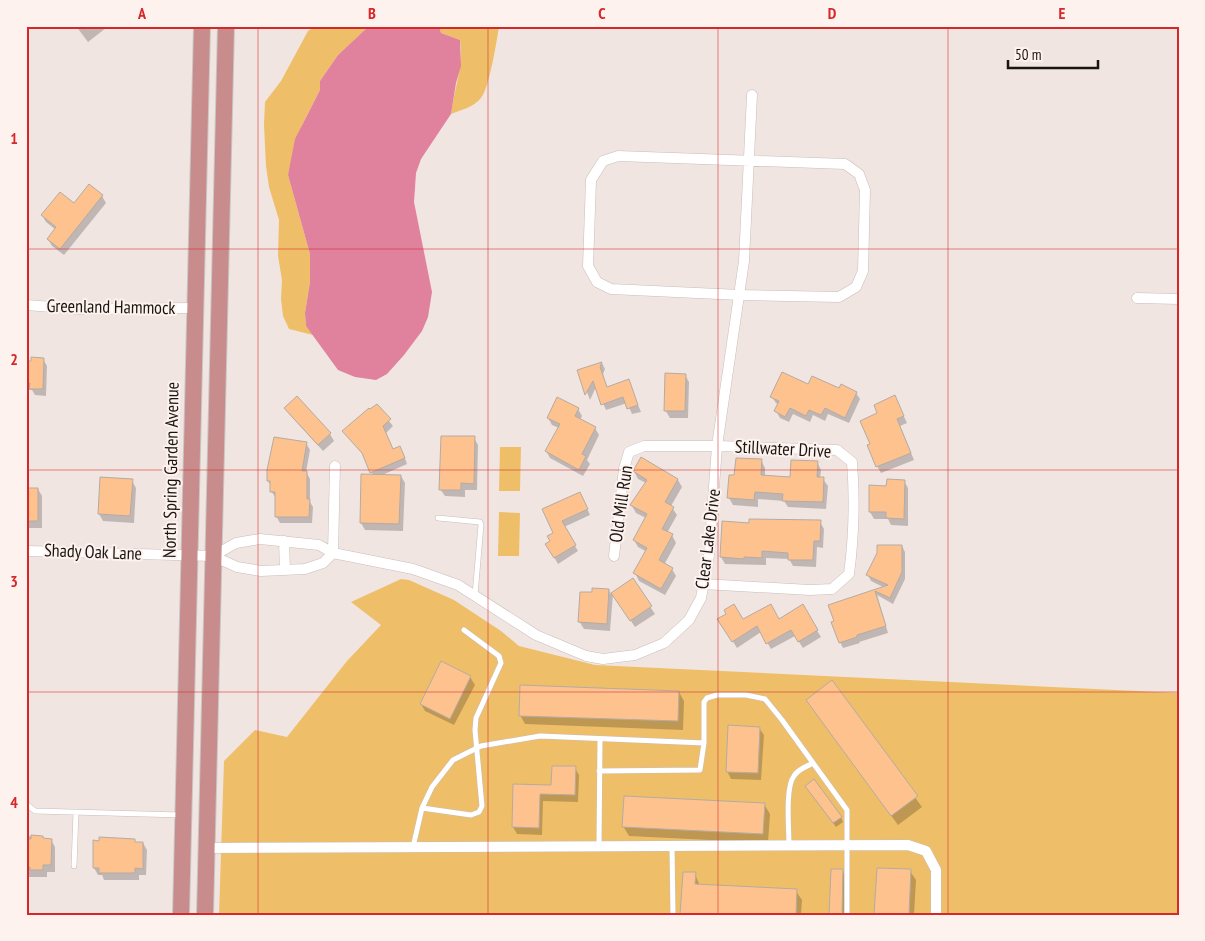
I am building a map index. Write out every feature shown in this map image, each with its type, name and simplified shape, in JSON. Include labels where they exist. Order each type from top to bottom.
[{"type":"highway","name":"North Spring Garden Avenue","points":[[181,915],[202,26]]},
{"type":"highway","points":[[206,915],[226,26]]},
{"type":"street","name":"Clear Lake Drive","points":[[213,556],[236,544],[260,539],[319,546],[332,553],[413,569],[458,586],[536,635],[586,656],[603,659],[635,655],[664,643],[689,620],[701,598],[709,555],[717,446],[744,261],[752,95]]},
{"type":"street","points":[[618,156],[845,164],[859,174],[865,190],[864,271],[856,287],[839,297],[740,295],[611,289],[598,282],[588,266],[591,180],[603,161],[618,156]]},
{"type":"street","points":[[1137,298],[1179,300]]},
{"type":"street","name":"Greenland Hammock","points":[[26,305],[78,309],[195,308]]},
{"type":"street","name":"Old Mill Run","points":[[614,556],[624,469],[629,452],[644,446],[717,446]]},
{"type":"street","name":"Stillwater Drive","points":[[703,584],[810,590],[832,589],[849,574],[854,540],[855,493],[852,462],[837,450],[717,446]]},
{"type":"street","points":[[332,553],[335,466]]},
{"type":"street","points":[[284,541],[285,570]]},
{"type":"street","name":"Shady Oak Lane","points":[[26,551],[189,555]]},
{"type":"street","name":"Clear Lake Drive","points":[[189,555],[213,556],[237,567],[261,571],[305,569],[323,563],[332,553]]},
{"type":"street","points":[[207,848],[908,845],[926,851],[936,870],[936,915]]},
{"type":"lane","points":[[438,518],[480,522],[481,534],[476,596]]},
{"type":"lane","points":[[422,808],[471,816],[479,812],[482,806],[475,730],[476,718],[501,663],[499,656],[464,630]]},
{"type":"lane","points":[[599,771],[700,770],[704,743],[704,702],[707,698],[717,695],[746,695],[765,700],[847,810],[847,915]]},
{"type":"lane","points":[[413,847],[422,808],[432,787],[453,760],[477,748],[540,736],[704,743]]},
{"type":"lane","points":[[599,846],[600,739]]},
{"type":"lane","points":[[789,845],[789,786],[792,777],[799,770],[813,763]]},
{"type":"lane","points":[[26,804],[35,811],[183,815]]},
{"type":"lane","points":[[74,866],[76,812]]},
{"type":"lane","points":[[672,846],[673,915]]},
{"type":"shaded area","points":[[316,26],[369,26],[338,55],[320,81],[320,90],[302,125],[288,175],[310,254],[310,282],[305,313],[306,326],[313,335],[289,329],[283,316],[281,299],[282,280],[278,256],[279,220],[269,187],[264,125],[265,102],[281,81],[308,31]]},
{"type":"shaded area","points":[[369,26],[439,26],[441,33],[460,40],[461,66],[451,114],[421,159],[416,173],[414,202],[432,292],[428,317],[422,331],[404,355],[387,374],[376,380],[355,377],[338,370],[306,326],[305,313],[310,282],[310,254],[288,175],[295,139],[320,90],[320,81],[338,55]]},
{"type":"shaded area","points":[[439,26],[499,26],[484,93],[475,104],[451,114],[460,68],[460,40],[441,33]]},
{"type":"shaded area","points":[[500,447],[521,447],[520,491],[499,491]]},
{"type":"shaded area","points":[[499,512],[520,513],[519,556],[498,556]]},
{"type":"shaded area","points":[[401,579],[409,580],[454,600],[501,631],[519,646],[595,665],[1179,693],[1179,915],[219,915],[224,761],[255,730],[287,737],[347,661],[381,625],[351,602]]},
{"type":"building","points":[[89,184],[103,195],[60,249],[47,239],[56,227],[41,215],[60,192],[74,203]]},
{"type":"building","points":[[31,357],[44,358],[43,389],[29,389],[30,383],[26,383],[26,361],[31,361]]},
{"type":"building","points":[[602,362],[600,367],[607,387],[629,379],[638,405],[627,409],[623,397],[601,405],[593,381],[585,395],[577,370]]},
{"type":"building","points":[[782,372],[808,384],[812,376],[839,388],[841,384],[857,392],[845,418],[825,408],[821,415],[809,410],[806,416],[790,408],[785,417],[774,411],[779,401],[770,397]]},
{"type":"building","points":[[665,373],[686,374],[685,411],[664,411]]},
{"type":"building","points":[[895,395],[904,416],[897,419],[911,453],[876,467],[867,445],[870,444],[860,421],[877,413],[874,405]]},
{"type":"building","points":[[297,396],[331,433],[318,445],[284,408]]},
{"type":"building","points":[[557,397],[579,408],[575,416],[596,427],[582,454],[586,456],[579,470],[545,451],[560,424],[547,418]]},
{"type":"building","points":[[377,404],[391,419],[383,426],[393,449],[400,446],[405,458],[370,473],[362,453],[342,431],[369,408]]},
{"type":"building","points":[[441,436],[475,436],[474,484],[461,483],[461,490],[439,490]]},
{"type":"building","points":[[274,437],[307,442],[302,471],[307,471],[307,499],[310,499],[309,517],[275,517],[275,492],[270,492],[270,481],[267,481],[267,470]]},
{"type":"building","points":[[641,457],[678,479],[665,502],[674,507],[662,529],[673,534],[659,560],[673,568],[661,589],[633,573],[647,548],[633,540],[647,514],[630,505],[647,480],[633,471]]},
{"type":"building","points":[[736,458],[762,459],[761,475],[790,477],[791,460],[818,461],[817,477],[824,477],[823,502],[782,501],[783,494],[755,492],[754,500],[727,498],[729,475],[734,475]]},
{"type":"building","points":[[361,474],[401,475],[399,524],[360,523]]},
{"type":"building","points":[[100,477],[133,479],[130,516],[98,514]]},
{"type":"building","points":[[887,479],[905,480],[904,519],[886,518],[886,512],[869,512],[869,485],[886,486]]},
{"type":"building","points":[[26,488],[38,488],[38,521],[26,521]]},
{"type":"building","points":[[580,492],[588,509],[562,521],[576,545],[554,558],[545,544],[550,541],[547,536],[553,533],[542,509]]},
{"type":"building","points":[[749,519],[821,520],[820,541],[814,541],[813,560],[788,560],[788,553],[762,551],[762,558],[720,557],[722,521],[749,523]]},
{"type":"building","points":[[877,545],[902,545],[902,572],[890,598],[875,591],[886,626],[839,643],[831,622],[834,621],[828,605],[888,585],[866,575],[877,553]]},
{"type":"building","points":[[633,578],[652,606],[630,621],[611,593]]},
{"type":"building","points":[[592,588],[609,589],[607,624],[578,622],[580,592],[592,592]]},
{"type":"building","points":[[734,604],[743,619],[771,604],[779,619],[803,604],[818,630],[798,642],[791,630],[766,644],[757,626],[732,642],[717,619],[726,614],[724,610]]},
{"type":"building","points":[[441,661],[471,676],[450,719],[420,704]]},
{"type":"building","points":[[832,680],[918,796],[891,816],[806,700]]},
{"type":"building","points":[[520,685],[679,691],[678,721],[519,716]]},
{"type":"building","points":[[728,725],[760,727],[758,773],[726,772]]},
{"type":"building","points":[[552,766],[576,766],[575,795],[540,794],[539,828],[512,827],[513,784],[551,785]]},
{"type":"building","points":[[814,779],[842,817],[833,823],[805,786]]},
{"type":"building","points":[[624,796],[765,803],[763,834],[622,827]]},
{"type":"building","points":[[31,835],[52,839],[51,865],[43,865],[43,870],[30,870],[30,867],[26,867],[26,839],[31,839]]},
{"type":"building","points":[[99,837],[135,839],[135,842],[143,842],[143,869],[135,868],[135,873],[99,873],[99,868],[93,868],[93,840],[99,841]]},
{"type":"building","points":[[877,868],[911,869],[909,915],[874,915]]},
{"type":"building","points":[[831,869],[843,869],[842,915],[829,915]]},
{"type":"building","points":[[683,872],[696,872],[695,884],[797,889],[796,915],[680,915]]}]
